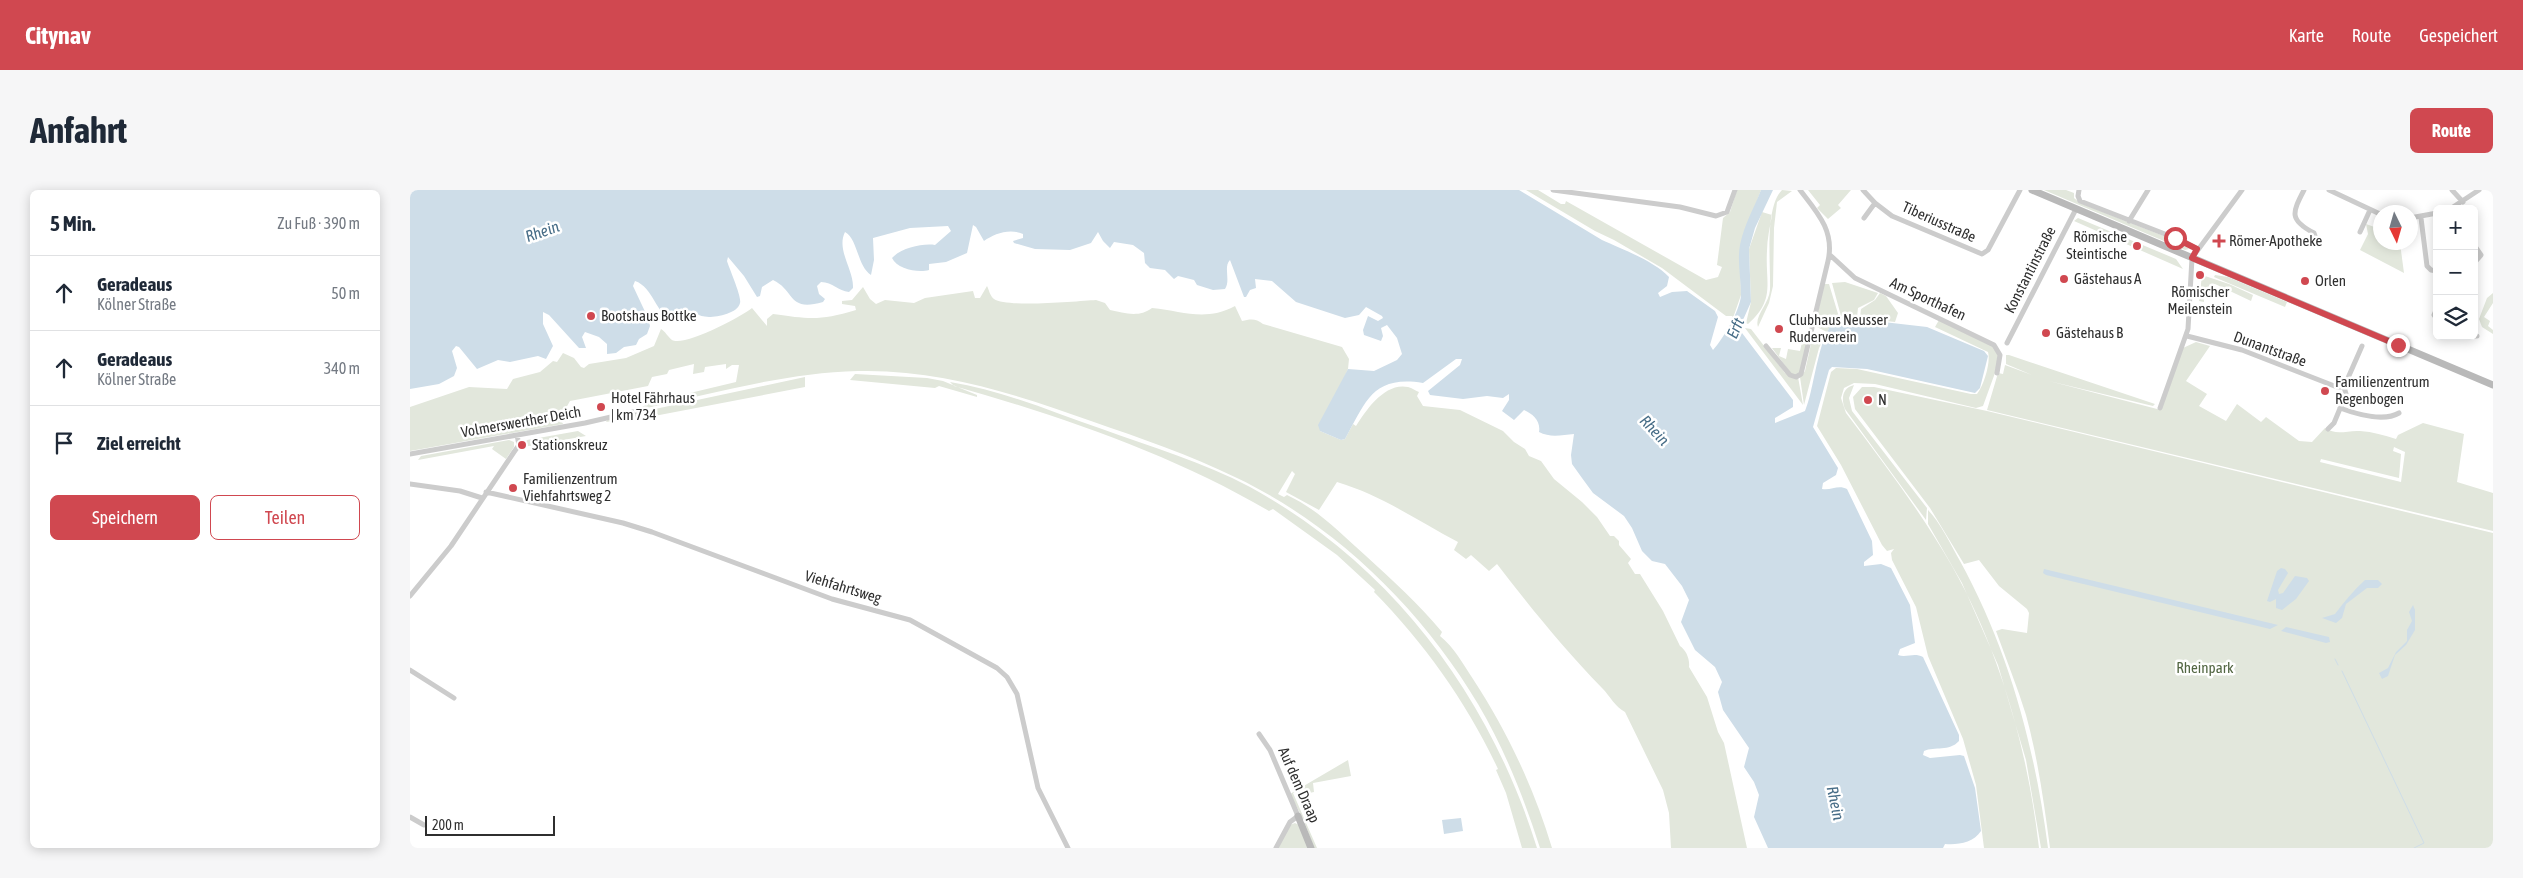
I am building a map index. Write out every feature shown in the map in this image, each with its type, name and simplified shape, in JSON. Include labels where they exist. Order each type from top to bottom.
[{"type":"main road","points":[[2032,190],[2493,385]]},
{"type":"main road","name":"Auf dem Draap","points":[[1298,816],[1311,848]]},
{"type":"street","points":[[1553,190],[1680,207],[1718,216],[1727,212],[1735,190]]},
{"type":"street","points":[[1766,346],[1790,375],[1796,376],[1801,374],[1830,255],[1826,226],[1800,190]]},
{"type":"street","name":"Tiberiusstraße","points":[[1863,190],[1874,203],[1902,220],[1982,254],[1988,250],[2020,190]]},
{"type":"street","points":[[2129,221],[2148,190]]},
{"type":"street","points":[[2160,408],[2187,336],[2190,319],[2190,273],[2192,258],[2242,190]]},
{"type":"street","points":[[2304,190],[2295,208],[2294,217],[2300,225],[2314,233],[2316,238]]},
{"type":"street","points":[[2329,190],[2373,211]]},
{"type":"street","points":[[2452,190],[2462,202]]},
{"type":"street","points":[[2457,205],[2479,190]]},
{"type":"street","points":[[2078,193],[2080,201],[2183,241],[2197,249]]},
{"type":"street","points":[[1864,218],[1874,203]]},
{"type":"street","name":"Konstantinstraße","points":[[2007,343],[2076,209]]},
{"type":"street","points":[[2360,232],[2370,210]]},
{"type":"street","points":[[2433,214],[2421,218],[2427,266],[2429,270],[2433,270]]},
{"type":"street","name":"Am Sporthafen","points":[[1830,255],[1855,278],[1994,345],[2000,355],[1997,373]]},
{"type":"street","name":"Dunantstraße","points":[[2187,336],[2242,350],[2337,387],[2344,387]]},
{"type":"street","points":[[2328,429],[2346,394],[2344,387],[2362,346]]},
{"type":"street","points":[[2340,408],[2355,414],[2390,417],[2399,413]]},
{"type":"street","name":"Volmerswerther Deich","points":[[410,454],[637,412]]},
{"type":"street","points":[[410,596],[438,564],[518,446],[518,435]]},
{"type":"street","name":"Viehfahrtsweg","points":[[410,484],[484,495],[630,524],[824,596],[910,620],[989,663],[1007,677],[1017,694],[1038,788],[1068,848]]},
{"type":"street","points":[[410,670],[454,698]]},
{"type":"street","name":"Auf dem Draap","points":[[1259,734],[1270,750],[1298,816]]},
{"type":"street","points":[[1276,848],[1290,822],[1298,816]]},
{"type":"street","points":[[410,817],[424,825]]},
{"type":"green space","points":[[1526,190],[1538,190],[1561,204],[1565,204],[1566,201],[1706,280],[1718,277],[1722,267],[1717,265],[1723,218],[1730,212],[1737,190],[1761,190],[1740,247],[1741,295],[1733,318],[1732,316],[1726,316],[1662,268]]},
{"type":"green space","points":[[1782,190],[1792,191],[1777,202],[1774,228],[1773,286],[1769,303],[1758,327],[1758,319],[1770,290],[1771,223],[1776,198]]},
{"type":"green space","points":[[1808,190],[1851,190],[1838,205],[1841,208],[1828,219],[1817,208],[1820,205]]},
{"type":"green space","points":[[2044,190],[2066,190],[2074,193],[2074,198],[2080,203],[2179,242],[2189,249],[2185,250]]},
{"type":"green space","points":[[1762,212],[1772,215],[1767,246],[1766,298],[1757,315],[1748,324],[1746,323],[1751,302],[1749,249]]},
{"type":"green space","points":[[2078,218],[2176,259],[2183,269],[2074,221]]},
{"type":"green space","points":[[2366,224],[2373,226],[2373,250],[2401,250],[2404,273],[2360,250],[2368,234]]},
{"type":"green space","points":[[2202,275],[2253,295],[2251,301],[2215,284],[2210,285],[2204,293],[2204,302],[2199,301]]},
{"type":"green space","points":[[2215,275],[2228,277],[2287,302],[2285,307],[2214,277]]},
{"type":"green space","points":[[1845,282],[1878,293],[1874,300],[1858,308],[1857,317],[1841,316],[1832,283]]},
{"type":"green space","points":[[1824,284],[1829,284],[1839,317],[1835,319],[1827,332],[1815,326]]},
{"type":"green space","points":[[987,286],[993,298],[1001,302],[1027,304],[1096,300],[1105,303],[1110,310],[1131,314],[1142,313],[1152,308],[1204,314],[1224,311],[1235,306],[1242,321],[1255,320],[1342,347],[1349,359],[1348,369],[1320,431],[1341,440],[1345,439],[1353,424],[1356,426],[1377,399],[1384,393],[1400,387],[1408,387],[1419,392],[1417,396],[1423,406],[1460,410],[1503,431],[1514,442],[1525,449],[1529,456],[1541,461],[1554,479],[1582,502],[1597,517],[1610,536],[1614,536],[1619,541],[1619,545],[1631,559],[1628,563],[1635,574],[1640,574],[1663,611],[1680,646],[1687,655],[1689,667],[1707,697],[1718,732],[1724,743],[1747,848],[1671,848],[1669,813],[1663,790],[1625,712],[1615,704],[1561,643],[1497,564],[1489,571],[1471,555],[1466,559],[1454,550],[1458,542],[1384,501],[1337,482],[1319,510],[1286,492],[1295,474],[1292,471],[1278,494],[1284,497],[1287,495],[1299,501],[1329,522],[1405,592],[1442,632],[1440,636],[1450,645],[1462,662],[1497,719],[1519,760],[1552,848],[1540,848],[1505,757],[1488,721],[1456,669],[1404,604],[1374,574],[1309,520],[1237,478],[1165,447],[1063,411],[977,385],[918,374],[888,371],[830,373],[775,380],[638,410],[648,403],[736,382],[739,365],[732,365],[726,369],[726,364],[705,367],[704,372],[693,374],[694,364],[669,370],[667,374],[652,377],[648,386],[570,401],[562,415],[572,416],[576,419],[562,422],[563,424],[410,451],[410,407],[469,387],[507,389],[513,379],[540,372],[553,361],[557,362],[563,353],[574,358],[584,368],[589,364],[626,358],[654,346],[661,329],[672,340],[688,339],[725,324],[752,308],[767,326],[767,319],[773,314],[806,318],[833,316],[856,310],[855,306],[842,304],[842,301],[852,300],[863,287],[870,299],[876,304],[885,300],[914,303],[925,298],[973,291],[975,298],[980,298]]},
{"type":"green space","points":[[1880,293],[1886,296],[1898,313],[1895,322],[1860,318],[1861,309],[1875,300]]},
{"type":"green space","points":[[2493,293],[2493,303],[2484,317],[2490,321],[2488,326],[2493,330],[2493,334],[2482,327],[2479,319],[2487,298]]},
{"type":"green space","points":[[1939,320],[1994,347],[1999,354],[1995,373],[1983,406],[1976,408],[1875,384],[1854,383],[1844,388],[1841,398],[1846,413],[1928,526],[1952,566],[1984,632],[1998,667],[2019,739],[2028,775],[2039,848],[1984,848],[1976,785],[1963,739],[1928,656],[1916,607],[1892,560],[1891,553],[1894,549],[1887,551],[1882,545],[1841,465],[1817,426],[1831,372],[1836,368],[1857,369],[1977,394],[1982,385],[1989,362],[1988,352],[1935,327]]},
{"type":"green space","points":[[1745,328],[1751,329],[1785,373],[1798,377],[1803,405]]},
{"type":"green space","points":[[1818,332],[1826,334],[1819,348],[1804,405],[1800,377],[1805,371],[1813,335]]},
{"type":"green space","points":[[1803,338],[1809,340],[1803,368],[1797,375],[1792,375],[1772,348],[1781,348],[1779,356],[1786,359],[1788,349],[1800,351]]},
{"type":"green space","points":[[2196,342],[2210,346],[2186,381],[2207,394],[2199,406],[2226,421],[2237,404],[2261,422],[2266,417],[2299,441],[2312,442],[2325,428],[2334,432],[2369,432],[2396,439],[2398,435],[2423,423],[2464,434],[2457,482],[2493,493],[2493,531],[1987,410],[1998,373],[2003,374],[2005,365],[2032,375],[2006,364],[2006,355],[2009,355],[2155,404],[2153,406],[2049,381],[2161,410],[2183,348]],"holes":[[[2394,447],[2405,452],[2401,482],[2320,462],[2321,459],[2399,478],[2401,454],[2393,451]]]},
{"type":"green space","points":[[855,374],[927,378],[943,381],[977,395],[977,397],[939,386],[935,388],[850,380]]},
{"type":"green space","points":[[805,377],[805,387],[649,417],[648,420],[634,418],[606,422],[608,419]]},
{"type":"green space","points":[[950,382],[989,390],[1027,402],[1214,470],[1250,487],[1301,518],[1348,555],[1390,595],[1429,639],[1463,687],[1492,738],[1517,792],[1537,848],[1522,848],[1506,793],[1496,770],[1498,769],[1473,721],[1444,675],[1411,632],[1374,592],[1375,590],[1337,555],[1273,509],[1269,511],[1194,472],[1116,439],[1035,410],[954,386]]},
{"type":"green space","points":[[1854,385],[1849,398],[1852,411],[1927,508],[1926,520],[1845,409],[1843,401],[1845,391]]},
{"type":"green space","name":"Rheinpark","points":[[1862,387],[1874,387],[1987,411],[2493,533],[2493,848],[2050,848],[2040,781],[2026,715],[1996,631],[2002,629],[2027,633],[2029,613],[2027,609],[1999,586],[1979,560],[1964,564],[1930,508],[1855,409],[1853,397]]},
{"type":"green space","points":[[578,431],[586,436],[523,447],[527,440]]},
{"type":"green space","points":[[509,440],[514,442],[514,447],[506,459],[492,449],[494,446],[418,460],[421,456]]},
{"type":"green space","points":[[1928,510],[1937,521],[1960,561],[1993,629],[2006,665],[2018,700],[2036,773],[2048,848],[2041,848],[2026,760],[1998,665],[1962,583],[1928,524]]},
{"type":"green space","points":[[1348,760],[1351,776],[1313,783],[1314,792],[1304,794],[1302,788],[1293,793],[1317,848],[1314,848],[1304,821],[1290,794]]},
{"type":"green space","points":[[1295,823],[1299,825],[1309,848],[1277,848],[1290,825]]},
{"type":"water","points":[[410,190],[1519,190],[1602,240],[1637,256],[1663,271],[1669,277],[1667,286],[1658,293],[1660,297],[1672,292],[1687,291],[1715,311],[1718,317],[1710,345],[1713,350],[1730,324],[1740,302],[1739,251],[1747,224],[1761,190],[1773,190],[1755,228],[1749,249],[1751,302],[1739,329],[1793,400],[1793,407],[1775,418],[1775,423],[1805,411],[1822,346],[1833,323],[1840,317],[1927,327],[1984,351],[1988,356],[1980,388],[1975,393],[1867,369],[1832,367],[1829,370],[1813,427],[1838,468],[1836,475],[1823,483],[1822,489],[1841,487],[1847,489],[1872,541],[1873,555],[1864,562],[1864,566],[1881,564],[1891,568],[1910,605],[1915,643],[1900,649],[1898,655],[1917,655],[1923,657],[1959,735],[1959,741],[1955,744],[1946,748],[1924,751],[1923,755],[1930,758],[1964,756],[1975,788],[1981,831],[1970,841],[1945,844],[1943,848],[1768,848],[1754,817],[1759,795],[1754,782],[1744,767],[1749,748],[1723,710],[1718,692],[1722,682],[1715,667],[1695,650],[1681,622],[1689,600],[1682,586],[1665,564],[1652,561],[1642,551],[1632,528],[1624,516],[1593,493],[1572,464],[1571,455],[1574,434],[1552,436],[1543,434],[1539,432],[1539,424],[1536,418],[1524,410],[1514,420],[1502,411],[1509,400],[1509,394],[1503,398],[1487,396],[1463,399],[1430,395],[1428,391],[1460,365],[1462,359],[1456,359],[1423,383],[1392,383],[1381,387],[1365,403],[1345,439],[1341,440],[1320,431],[1318,425],[1348,369],[1374,371],[1397,360],[1402,354],[1397,338],[1387,325],[1381,328],[1383,336],[1381,341],[1364,335],[1363,330],[1368,316],[1378,321],[1383,318],[1366,307],[1359,315],[1345,318],[1296,302],[1272,281],[1255,279],[1256,288],[1250,290],[1246,297],[1244,297],[1230,260],[1227,266],[1227,285],[1225,289],[1213,290],[1197,285],[1194,280],[1178,276],[1174,279],[1165,270],[1150,268],[1145,263],[1144,253],[1133,245],[1114,242],[1110,248],[1098,232],[1091,243],[1070,250],[1035,249],[1014,243],[1013,241],[1023,238],[1023,234],[1018,232],[1002,233],[984,241],[973,225],[967,253],[946,262],[929,264],[929,270],[919,271],[898,265],[892,258],[901,251],[912,247],[935,245],[951,231],[948,226],[910,228],[873,238],[874,260],[871,275],[866,271],[853,240],[845,232],[843,239],[844,253],[853,281],[853,288],[849,292],[829,283],[821,282],[817,286],[819,294],[825,299],[823,302],[803,304],[797,302],[773,280],[762,287],[760,296],[757,297],[744,276],[728,257],[727,261],[740,303],[736,309],[727,314],[709,317],[687,312],[675,316],[673,322],[662,313],[646,289],[635,281],[633,286],[650,326],[647,334],[639,339],[636,345],[624,347],[616,353],[607,354],[607,344],[599,337],[585,332],[582,337],[586,348],[579,348],[549,315],[543,312],[543,324],[553,346],[546,359],[538,356],[510,362],[498,360],[477,369],[459,347],[456,346],[452,351],[457,368],[454,376],[439,384],[410,389]]},
{"type":"water","points":[[2281,568],[2285,569],[2288,573],[2278,590],[2279,594],[2283,593],[2295,576],[2307,578],[2309,581],[2296,599],[2282,610],[2276,608],[2276,599],[2270,602],[2267,601],[2277,571]]},
{"type":"water","points":[[2044,569],[2278,625],[2270,629],[2046,575],[2043,573]]},
{"type":"water","points":[[2365,580],[2378,580],[2382,584],[2378,588],[2367,588],[2346,604],[2342,618],[2336,623],[2322,618],[2335,614]]},
{"type":"water","points":[[2413,605],[2415,610],[2415,630],[2406,645],[2395,655],[2388,676],[2382,679],[2379,673],[2388,668],[2396,652],[2407,641],[2407,630],[2412,621],[2409,612]]},
{"type":"water","points":[[2286,627],[2329,637],[2330,642],[2326,643],[2281,631]]},
{"type":"water","points":[[1461,818],[1463,831],[1444,834],[1442,820]]},
{"type":"waterway","points":[[2335,659],[2338,665]]},
{"type":"waterway","points":[[2342,671],[2424,843],[2414,848]]},
{"type":"place","name":"Römer-Apotheke","points":[[2219,241]]},
{"type":"place","name":"Römische Steintische","points":[[2137,246]]},
{"type":"place","name":"Römischer Meilenstein","points":[[2200,275]]},
{"type":"place","name":"Gästehaus A","points":[[2064,279]]},
{"type":"place","name":"Orlen","points":[[2305,281]]},
{"type":"place","name":"Bootshaus Bottke","points":[[591,316]]},
{"type":"place","name":"Clubhaus Neusser Ruderverein","points":[[1779,329]]},
{"type":"place","name":"Gästehaus B","points":[[2046,333]]},
{"type":"place","name":"Familienzentrum Regenbogen","points":[[2325,391]]},
{"type":"place","name":"N","points":[[1868,400]]},
{"type":"place","name":"Hotel Fährhaus | km 734","points":[[601,407]]},
{"type":"place","name":"Stationskreuz","points":[[522,445]]},
{"type":"place","name":"Familienzentrum Viehfahrtsweg 2","points":[[513,488]]},
{"type":"route","points":[[2175,238],[2197,249],[2192,258],[2398,345]]},
{"type":"water label","name":"Rhein","points":[[542,231]]},
{"type":"water label","name":"Erft","points":[[1735,328]]},
{"type":"water label","name":"Rhein","points":[[1655,430]]},
{"type":"water label","name":"Rhein","points":[[1836,803]]}]
